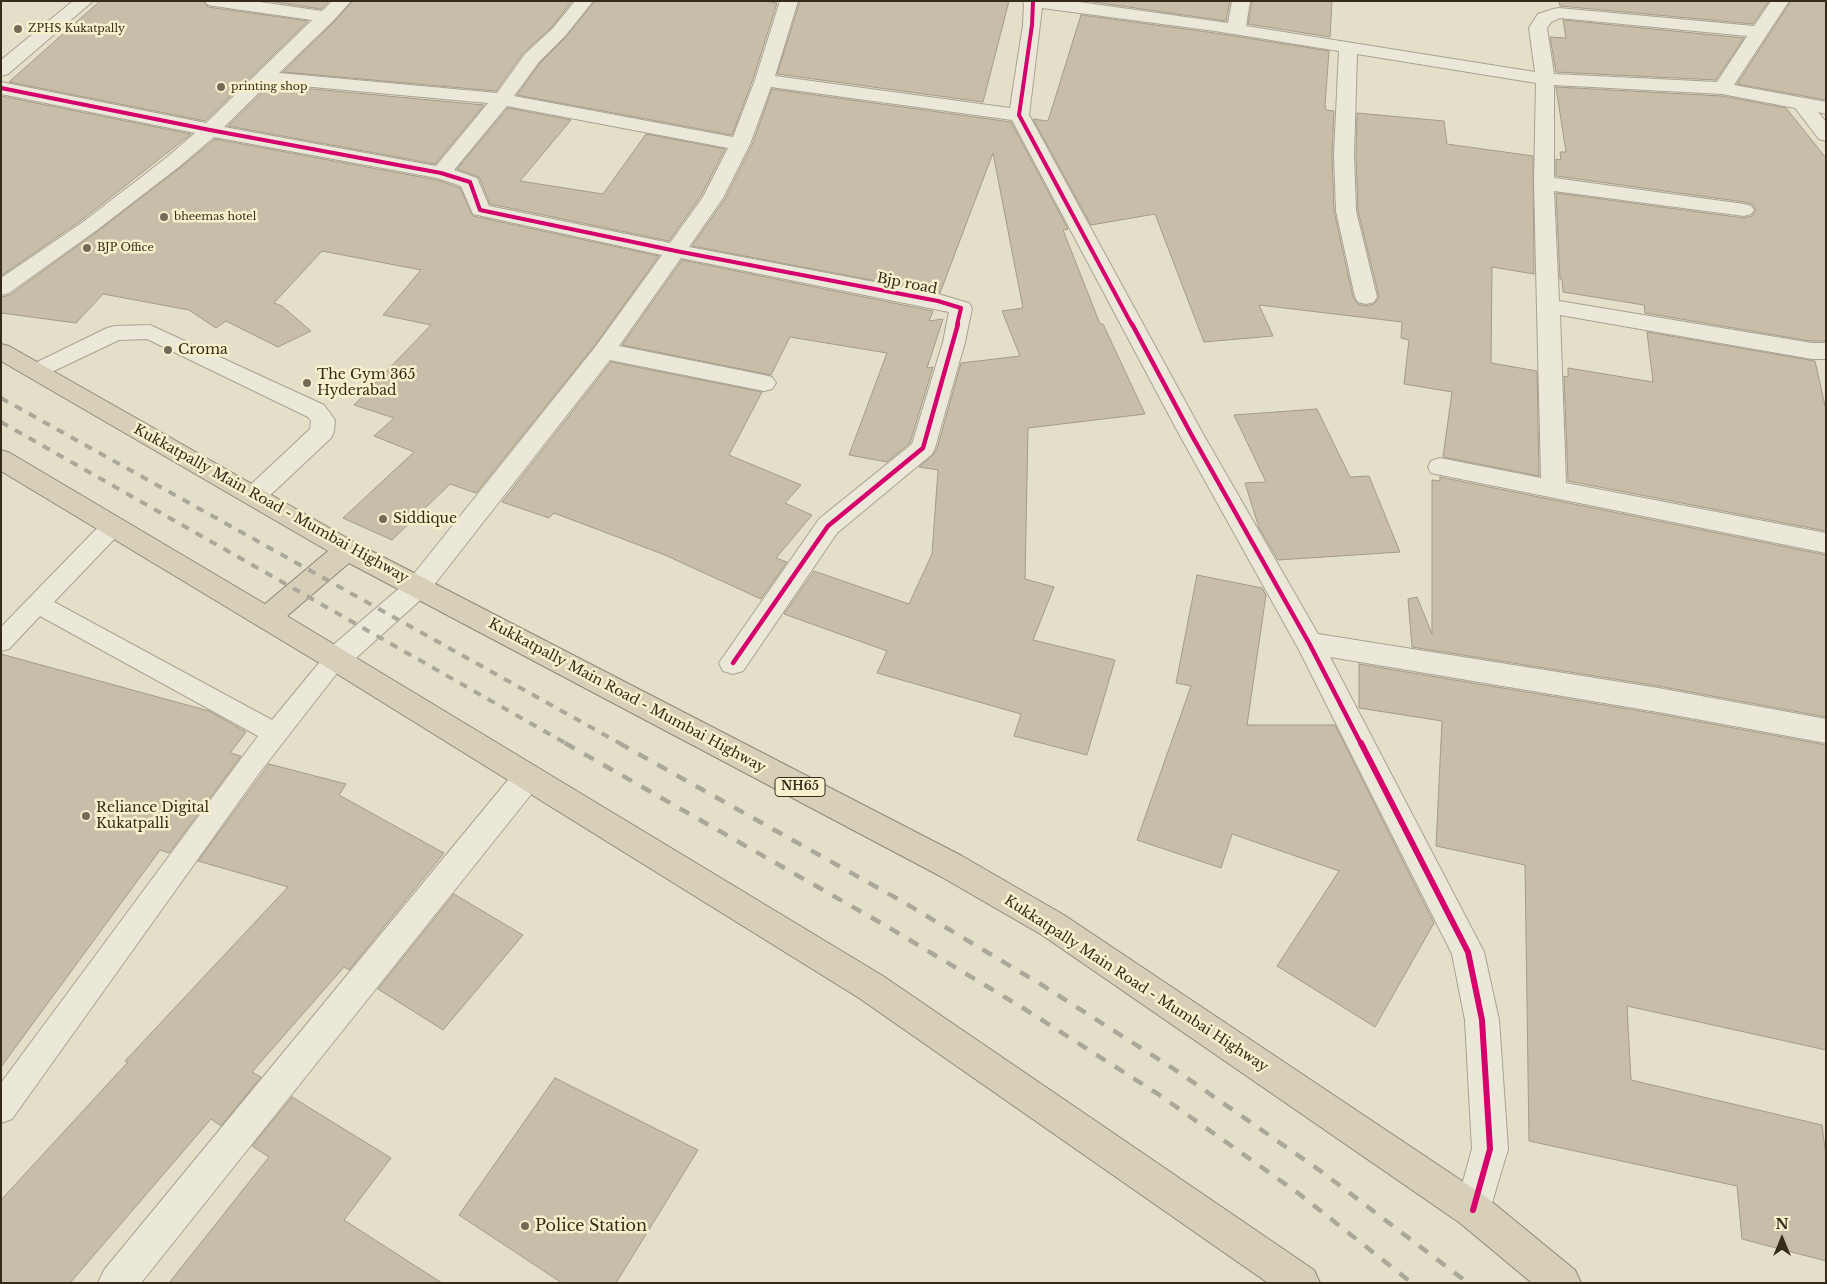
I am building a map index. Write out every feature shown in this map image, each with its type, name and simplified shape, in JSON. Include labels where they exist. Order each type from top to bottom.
[{"type":"highway","name":"Kukkatpally Main Road - Mumbai Highway","points":[[1,351],[348,550],[951,866],[1053,925],[1473,1210],[1562,1283]]},
{"type":"highway","points":[[1,459],[336,659],[527,778],[871,987],[1301,1283]]},
{"type":"highway","points":[[267,618],[348,550]]},
{"type":"street","points":[[1,70],[84,1]]},
{"type":"street","points":[[214,1],[327,17]]},
{"type":"street","points":[[1,288],[90,226],[174,162],[267,76],[342,1]]},
{"type":"street","points":[[1,88],[210,130],[442,173],[502,99],[532,58],[559,32],[584,1]]},
{"type":"street","points":[[336,659],[418,587],[604,351],[713,198],[740,144],[764,80],[789,1]]},
{"type":"street","points":[[1473,1210],[1490,1149],[1482,1020],[1468,952],[1309,643],[1186,425],[1019,115],[1032,25],[1032,1],[1348,46],[1545,79],[1722,88],[1826,108]]},
{"type":"street","points":[[1236,30],[1241,1]]},
{"type":"street","points":[[1722,88],[1780,1]]},
{"type":"street","points":[[1554,490],[1544,183],[1545,79],[1538,28],[1544,18],[1559,13],[1759,32]]},
{"type":"street","points":[[1348,46],[1344,155],[1346,211],[1366,297]]},
{"type":"street","points":[[267,76],[502,99],[740,144]]},
{"type":"street","points":[[764,80],[1019,115]]},
{"type":"street","points":[[1801,103],[1826,135]]},
{"type":"street","name":"Bjp road","points":[[442,173],[470,182],[480,210],[676,251],[938,301],[961,308],[954,342],[923,448],[828,526],[733,663]]},
{"type":"street","points":[[1544,183],[1744,210]]},
{"type":"street","points":[[1548,306],[1812,351],[1826,351]]},
{"type":"street","points":[[37,371],[115,333],[150,332],[316,411],[323,420],[322,432],[254,496]]},
{"type":"street","points":[[604,351],[764,383]]},
{"type":"street","points":[[1440,467],[1826,543]]},
{"type":"street","points":[[1309,643],[1658,700],[1826,731]]},
{"type":"street","points":[[117,1283],[527,778]]},
{"type":"lane","points":[[1,642],[113,526]]},
{"type":"lane","points":[[38,604],[276,734]]},
{"type":"lane","points":[[1,1108],[251,764],[336,659]]},
{"type":"building","points":[[100,1],[203,1],[208,7],[308,21],[205,121],[9,82]]},
{"type":"building","points":[[268,1],[329,1],[321,9]]},
{"type":"building","points":[[353,1],[572,1],[552,27],[523,53],[496,91],[283,72]]},
{"type":"building","points":[[595,1],[764,1],[777,3],[753,79],[732,135],[517,95],[540,63],[566,37]]},
{"type":"building","points":[[800,1],[1009,1],[983,102],[777,74]]},
{"type":"building","points":[[1087,1],[1230,1],[1226,21]]},
{"type":"building","points":[[1252,1],[1332,1],[1330,37],[1248,24]]},
{"type":"building","points":[[1559,1],[1769,1],[1753,24],[1560,6]]},
{"type":"building","points":[[1791,1],[1826,1],[1826,100],[1737,84]]},
{"type":"building","points":[[1081,15],[1329,51],[1325,105],[1326,110],[1334,111],[1332,155],[1334,211],[1353,297],[1358,304],[1366,306],[1374,304],[1379,297],[1358,211],[1357,113],[1444,121],[1447,144],[1533,156],[1534,274],[1492,267],[1491,363],[1537,371],[1539,476],[1443,457],[1452,392],[1404,384],[1409,340],[1401,338],[1402,322],[1259,305],[1273,336],[1204,342],[1155,214],[1091,225],[1033,119],[1048,121]]},
{"type":"building","points":[[1563,20],[1744,38],[1716,80],[1556,72],[1550,37],[1566,38]]},
{"type":"building","points":[[270,85],[484,105],[435,164],[228,126]]},
{"type":"building","points":[[1556,87],[1722,96],[1786,108],[1826,158],[1826,341],[1810,341],[1645,313],[1644,305],[1563,292],[1562,279],[1560,279],[1556,193],[1744,218],[1752,216],[1756,210],[1752,204],[1744,202],[1556,176],[1556,159],[1561,160],[1560,152],[1566,152]]},
{"type":"building","points":[[772,89],[1011,122],[1068,229],[1063,230],[1100,324],[1103,324],[1145,414],[1028,428],[1025,579],[1054,587],[1033,640],[1115,660],[1087,755],[1014,736],[1021,714],[877,673],[887,651],[784,614],[814,571],[909,604],[932,554],[938,470],[919,467],[937,449],[961,363],[1020,356],[1002,311],[1023,308],[993,153],[940,293],[692,246],[725,199],[752,145]]},
{"type":"building","points":[[1,96],[191,134],[82,220],[1,276]]},
{"type":"building","points":[[508,108],[571,120],[520,181],[603,194],[646,134],[725,149],[701,196],[669,241],[490,204],[479,177],[457,169]]},
{"type":"building","points":[[215,139],[437,180],[460,188],[473,216],[659,256],[595,345],[476,493],[450,484],[392,540],[343,518],[414,452],[374,436],[394,418],[354,405],[431,325],[383,315],[421,270],[322,251],[274,303],[282,306],[311,331],[278,347],[226,321],[216,328],[189,310],[103,294],[76,323],[1,313],[1,297],[10,295],[98,231]]},
{"type":"building","points":[[682,260],[933,311],[929,321],[943,319],[927,368],[933,367],[910,443],[887,462],[849,455],[887,353],[790,337],[771,375],[622,345]]},
{"type":"building","points":[[1647,332],[1815,361],[1826,410],[1826,531],[1568,481],[1564,376],[1568,377],[1568,368],[1653,382]]},
{"type":"building","points":[[611,362],[762,392],[729,455],[801,485],[785,503],[812,515],[776,558],[787,562],[761,599],[665,555],[554,513],[549,518],[502,502]]},
{"type":"building","points":[[1317,409],[1350,477],[1369,476],[1400,552],[1278,560],[1259,528],[1245,483],[1266,482],[1234,415]]},
{"type":"building","points":[[1440,477],[1826,555],[1826,717],[1658,686],[1412,647],[1408,599],[1417,597],[1432,634],[1432,480],[1440,481]]},
{"type":"building","points":[[1197,575],[1262,588],[1266,595],[1247,725],[1335,725],[1434,923],[1375,1027],[1277,966],[1339,871],[1232,834],[1221,868],[1137,840],[1191,686],[1176,683]]},
{"type":"building","points":[[1,654],[209,711],[246,732],[230,753],[241,756],[169,853],[160,850],[1,1067]]},
{"type":"building","points":[[1359,664],[1658,714],[1826,745],[1826,1050],[1627,1006],[1631,1080],[1822,1125],[1826,1156],[1826,1261],[1742,1239],[1737,1186],[1529,1141],[1525,865],[1436,846],[1442,721],[1359,708]]},
{"type":"building","points":[[269,764],[346,784],[339,795],[444,853],[349,970],[344,967],[252,1072],[261,1077],[221,1126],[211,1119],[70,1283],[1,1283],[1,1200],[128,1062],[125,1061],[288,887],[198,861]]},
{"type":"building","points":[[454,894],[523,935],[443,1030],[378,989]]},
{"type":"building","points":[[555,1078],[698,1150],[616,1283],[562,1283],[459,1215]]},
{"type":"building","points":[[292,1097],[391,1158],[344,1220],[442,1283],[169,1283],[269,1157],[252,1146]]},
{"type":"railway","points":[[1,398],[621,744]]},
{"type":"railway","points":[[1,422],[567,744]]},
{"type":"railway","points":[[565,743],[888,927],[1023,1008],[1158,1094],[1298,1193],[1412,1283]]},
{"type":"railway","points":[[619,743],[905,903],[1042,985],[1177,1071],[1322,1172],[1468,1283]]},
{"type":"cycle path","points":[[1033,1],[1032,25],[1019,115],[1191,434],[1309,643],[1468,952],[1482,1020],[1490,1149],[1473,1210]]},
{"type":"cycle path","points":[[1,88],[210,130],[441,173],[470,182],[480,210],[676,251],[938,301],[961,308],[954,342],[923,448],[828,526],[733,663]]},
{"type":"place","name":"ZPHS Kukatpally","points":[[18,29]]},
{"type":"place","name":"printing shop","points":[[221,87]]},
{"type":"place","name":"bheemas hotel","points":[[164,217]]},
{"type":"place","name":"BJP Office","points":[[87,248]]},
{"type":"place","name":"Croma","points":[[168,350]]},
{"type":"place","name":"The Gym 365 Hyderabad","points":[[307,383]]},
{"type":"place","name":"Siddique","points":[[383,519]]},
{"type":"place","name":"Reliance Digital Kukatpalli","points":[[86,816]]},
{"type":"place","name":"Police Station","points":[[525,1226]]}]
